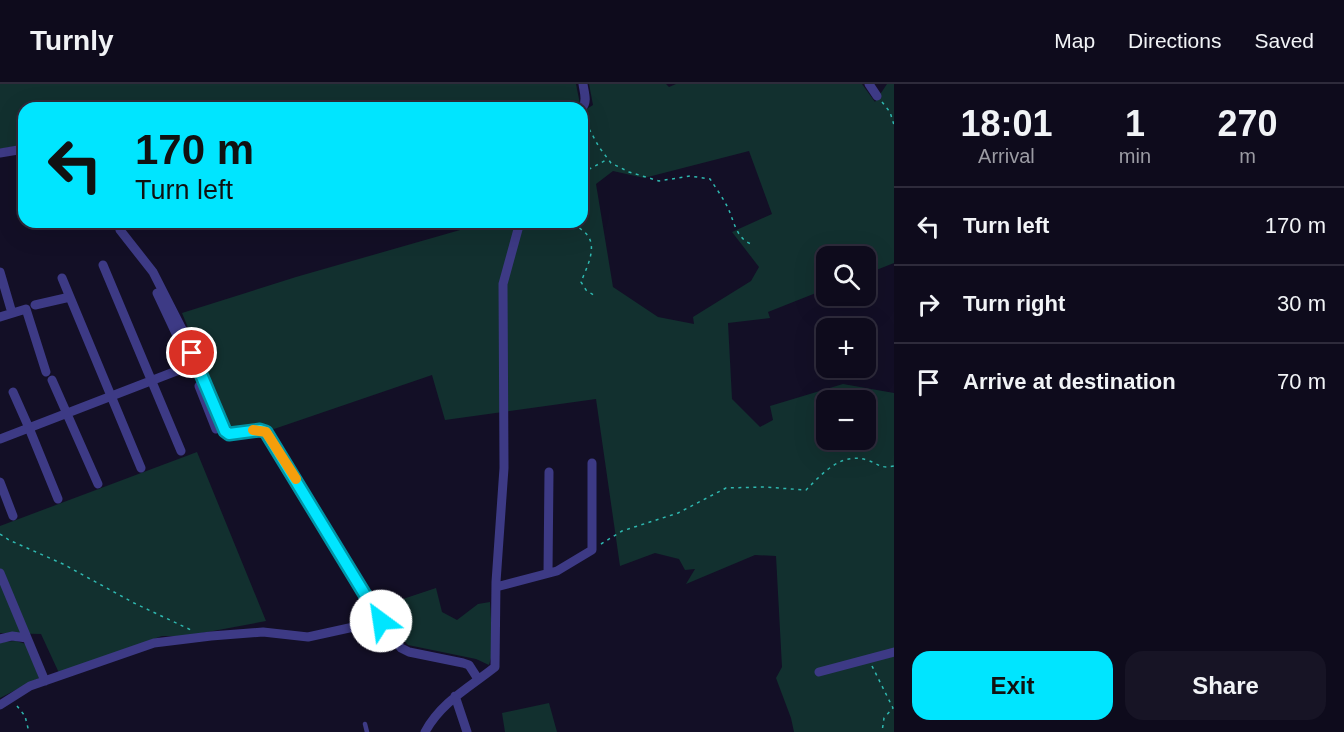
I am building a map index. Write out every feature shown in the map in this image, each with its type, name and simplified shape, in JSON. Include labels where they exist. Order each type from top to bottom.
[{"type":"street","points":[[583,84],[584,102]]},
{"type":"street","points":[[869,84],[877,96]]},
{"type":"street","points":[[0,153],[18,150]]},
{"type":"street","points":[[120,228],[153,272],[183,331],[225,431],[229,434],[260,430],[266,432],[381,621],[401,648],[469,665],[478,679]]},
{"type":"street","points":[[426,732],[429,725],[454,696],[495,667],[496,587],[504,468],[503,284],[518,228]]},
{"type":"street","points":[[103,265],[181,452]]},
{"type":"street","points":[[0,272],[12,314]]},
{"type":"street","points":[[62,278],[141,468]]},
{"type":"street","points":[[156,291],[192,365],[216,429]]},
{"type":"street","points":[[35,305],[70,297]]},
{"type":"street","points":[[0,317],[26,309],[46,372]]},
{"type":"street","points":[[0,439],[192,365]]},
{"type":"street","points":[[52,380],[98,484]]},
{"type":"street","points":[[13,392],[58,499]]},
{"type":"street","points":[[496,587],[557,571],[592,550],[592,463]]},
{"type":"street","points":[[548,573],[549,472]]},
{"type":"street","points":[[0,482],[13,516]]},
{"type":"street","points":[[0,573],[45,681]]},
{"type":"street","points":[[0,705],[30,686],[154,643],[263,632],[308,637],[381,621]]},
{"type":"street","points":[[0,639],[12,636],[27,638]]},
{"type":"street","points":[[819,672],[894,652]]},
{"type":"street","points":[[454,696],[466,732]]},
{"type":"lane","points":[[365,724],[367,732]]},
{"type":"path","points":[[877,96],[890,112],[894,125]]},
{"type":"path","points":[[588,125],[611,163],[629,172],[659,181],[690,176],[710,179],[728,208],[734,226],[746,242],[751,244]]},
{"type":"path","points":[[588,170],[608,159]]},
{"type":"path","points":[[578,228],[588,236],[592,249],[582,282],[586,290],[595,296]]},
{"type":"path","points":[[592,550],[622,531],[678,513],[726,488],[764,487],[807,490],[826,470],[843,460],[866,460],[884,468],[894,466]]},
{"type":"path","points":[[0,534],[63,564],[134,603],[206,636]]},
{"type":"path","points":[[868,660],[892,708],[884,718],[882,732]]},
{"type":"path","points":[[12,698],[25,717],[29,732]]},
{"type":"green space","points":[[0,84],[576,84],[580,102],[18,102],[18,146],[0,149]]},
{"type":"green space","points":[[589,84],[666,84],[669,87],[676,84],[862,84],[875,102],[887,84],[894,84],[894,263],[876,270],[876,246],[816,246],[816,293],[768,312],[770,318],[728,323],[732,399],[760,427],[773,420],[770,406],[816,392],[816,450],[876,450],[876,390],[823,390],[843,384],[894,393],[894,732],[794,732],[776,678],[782,667],[776,556],[755,555],[686,584],[695,569],[685,570],[679,559],[655,553],[620,566],[596,399],[445,420],[432,375],[274,429],[258,424],[230,430],[182,313],[296,277],[467,228],[588,228],[588,108],[593,105]],"holes":[[[749,151],[772,214],[732,232],[759,267],[751,281],[693,317],[694,324],[658,317],[613,287],[596,184],[613,171],[644,178]]]},
{"type":"green space","points":[[197,452],[266,621],[186,636],[162,636],[59,673],[41,634],[0,633],[0,526]]},
{"type":"green space","points":[[436,588],[442,612],[457,620],[478,604],[490,602],[493,651],[489,665],[476,659],[408,645],[384,618],[391,603]]},
{"type":"green space","points":[[16,641],[26,644],[39,678],[0,698],[0,642]]},
{"type":"green space","points":[[549,703],[557,732],[505,732],[502,713]]},
{"type":"slow traffic","points":[[253,430],[266,432],[296,479]]},
{"type":"route","points":[[192,353],[225,431],[229,434],[240,431],[266,432],[381,621]]}]
